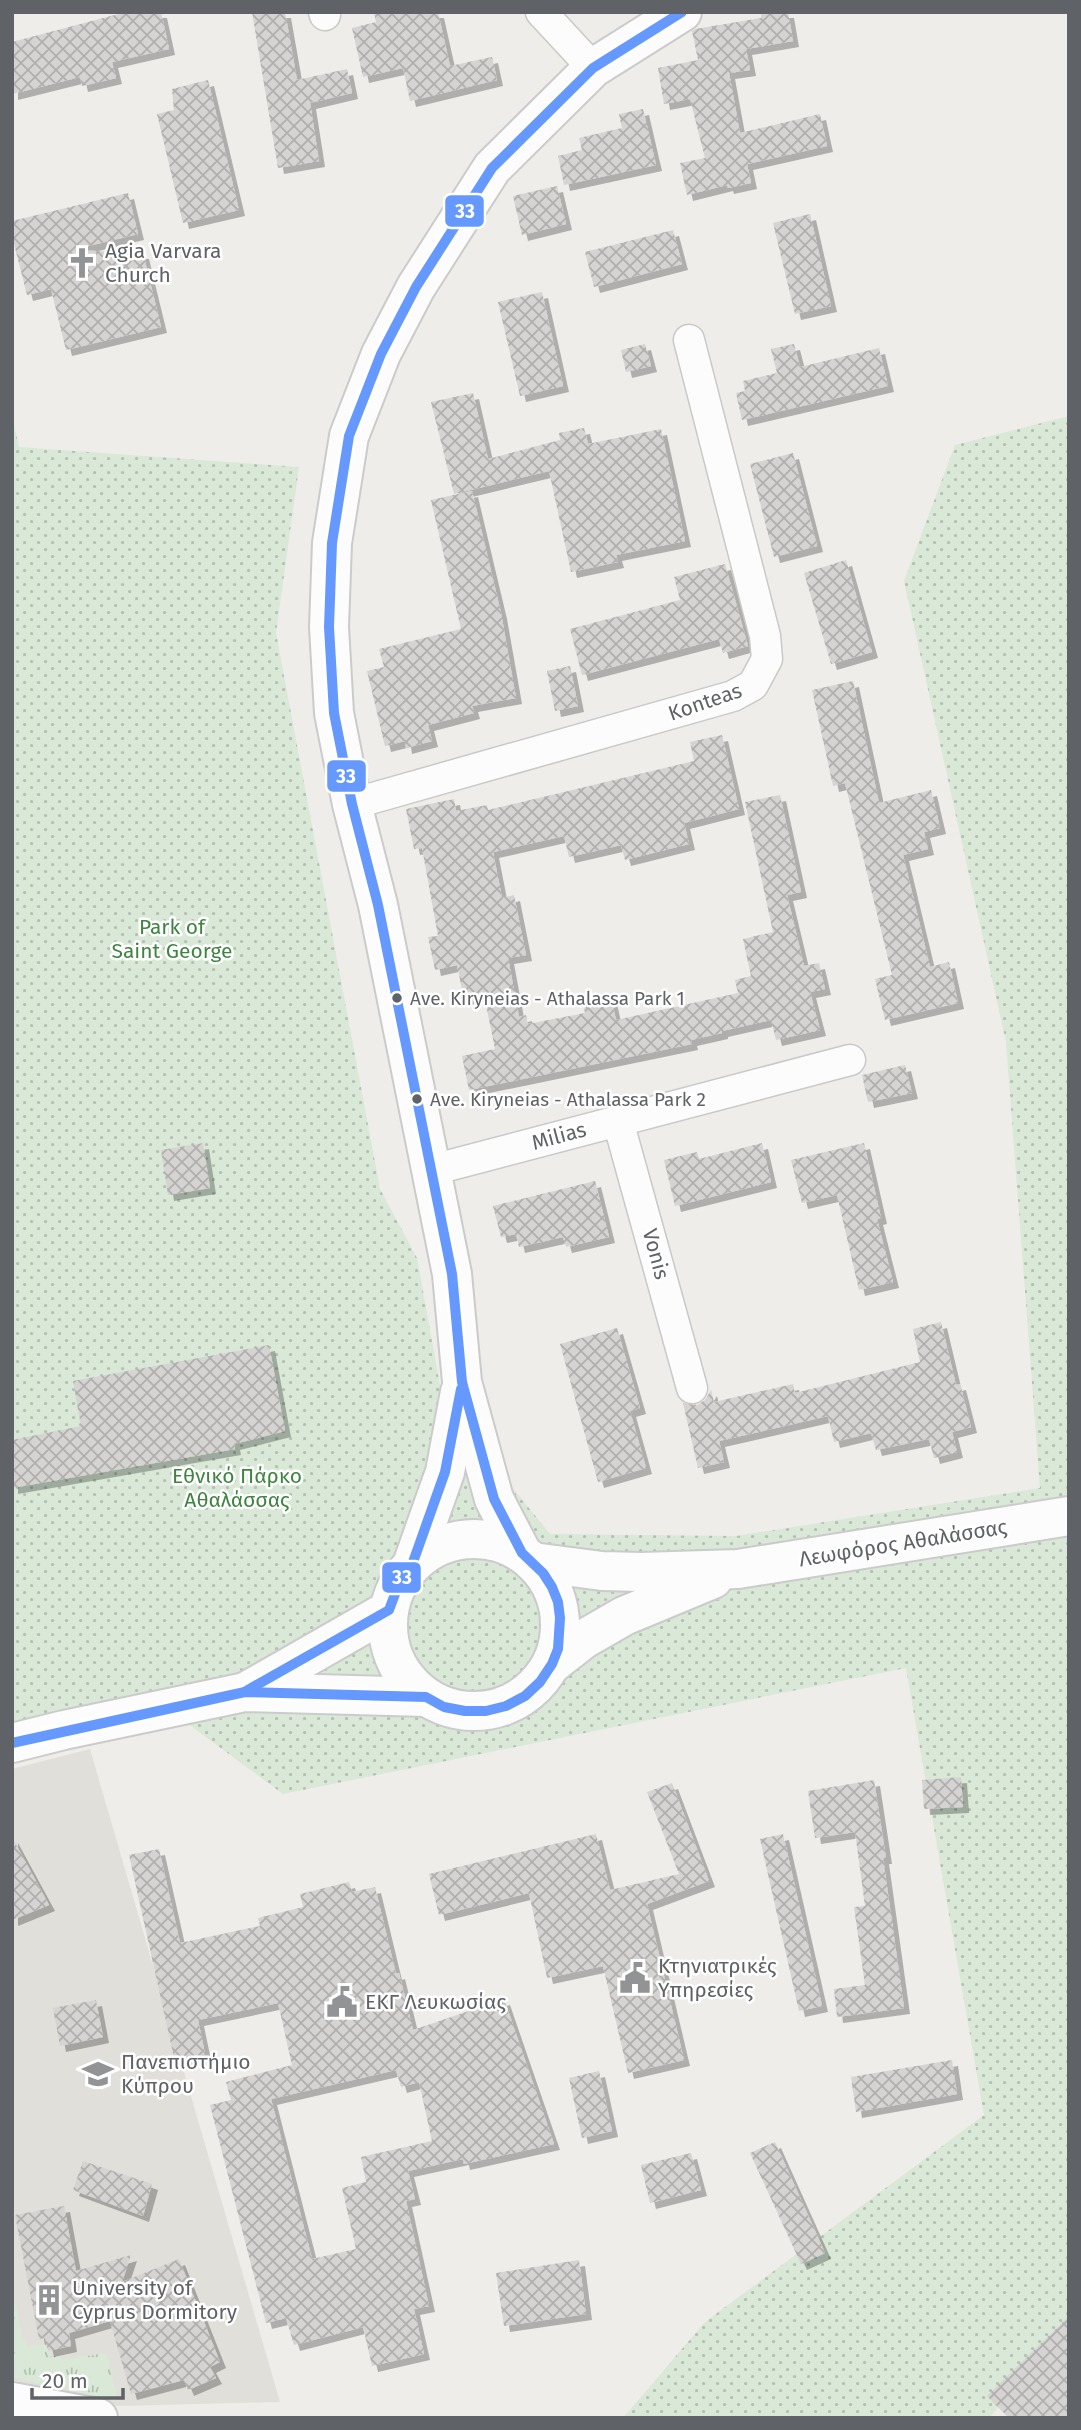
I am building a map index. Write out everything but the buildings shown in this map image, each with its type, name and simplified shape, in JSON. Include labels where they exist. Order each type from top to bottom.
[{"type":"main road","points":[[462,1382],[445,1472],[412,1565],[393,1594],[388,1635],[395,1659],[408,1680],[426,1697],[444,1707],[465,1712],[506,1706],[525,1696],[540,1682],[552,1664],[560,1633],[558,1602],[543,1573],[527,1557],[494,1499],[462,1382],[453,1274],[378,905],[352,804],[334,713],[329,627],[332,543],[349,436],[381,354],[416,287],[492,168],[593,68],[682,12]]},
{"type":"main road","name":"Λεωφόρος Αθαλάσσας","points":[[527,1557],[602,1571],[642,1573],[737,1569],[1069,1516]]},
{"type":"main road","points":[[412,1565],[431,1550],[453,1541],[477,1538],[500,1543],[527,1557]]},
{"type":"main road","name":"Λεωφόρος Αθαλάσσας","points":[[552,1664],[584,1639],[624,1616],[737,1569]]},
{"type":"main road","points":[[245,1692],[389,1610]]},
{"type":"main road","points":[[12,1744],[53,1732],[245,1692],[426,1697]]},
{"type":"main road","points":[[12,2402],[98,2418]]},
{"type":"street","points":[[541,12],[593,68]]},
{"type":"street","name":"Konteas","points":[[352,804],[733,696],[754,685],[767,659],[765,636],[689,340]]},
{"type":"street","name":"Milias","points":[[432,1170],[849,1060]]},
{"type":"street","name":"Vonis","points":[[618,1121],[692,1388]]},
{"type":"shaded area","name":"Πανεπιστήμιο Κύπρου","points":[[90,1749],[280,2402],[117,2406],[12,2380],[12,1769]]},
{"type":"green space","name":"Εθνικό Πάρκο Αθαλάσσας","points":[[12,416],[19,447],[299,467],[276,633],[380,1189],[417,1258],[443,1402],[550,1534],[736,1536],[1040,1488],[1006,1042],[904,581],[955,445],[1069,416],[1069,2327],[989,2418],[623,2418],[705,2322],[984,2115],[906,1668],[283,1794],[157,1701],[12,1734]]},
{"type":"green space","points":[[16,2304],[22,2340],[25,2339],[28,2347],[47,2343],[50,2357],[60,2355],[62,2360],[106,2353],[118,2401],[12,2377],[12,2305]]},
{"type":"transit line","name":"33","points":[[12,1743],[245,1692],[426,1697],[444,1707],[486,1711],[506,1706],[525,1696],[540,1682],[558,1649],[558,1602],[543,1573],[522,1553],[494,1499],[462,1382],[452,1274],[378,905],[352,804],[334,713],[329,627],[332,543],[349,436],[381,354],[416,287],[492,168],[593,68],[682,12]]},
{"type":"transit line","name":"33","points":[[246,1691],[389,1610],[401,1578],[412,1565],[445,1472],[461,1389]]},
{"type":"place","name":"Agia Varvara Church","points":[[82,263]]},
{"type":"place","name":"Ave. Kiryneias - Athalassa Park 1","points":[[397,998]]},
{"type":"place","name":"Ave. Kiryneias - Athalassa Park 2","points":[[417,1099]]},
{"type":"place","name":"Κτηνιατρικές Υπηρεσίες","points":[[635,1978]]},
{"type":"place","name":"ΕΚΓ Λευκωσίας","points":[[342,2002]]},
{"type":"place","name":"Πανεπιστήμιο Κύπρου","points":[[98,2074]]},
{"type":"place","name":"University of Cyprus Dormitory","points":[[49,2300]]},
{"type":"park label","name":"Park of Saint George","points":[[172,939]]}]
